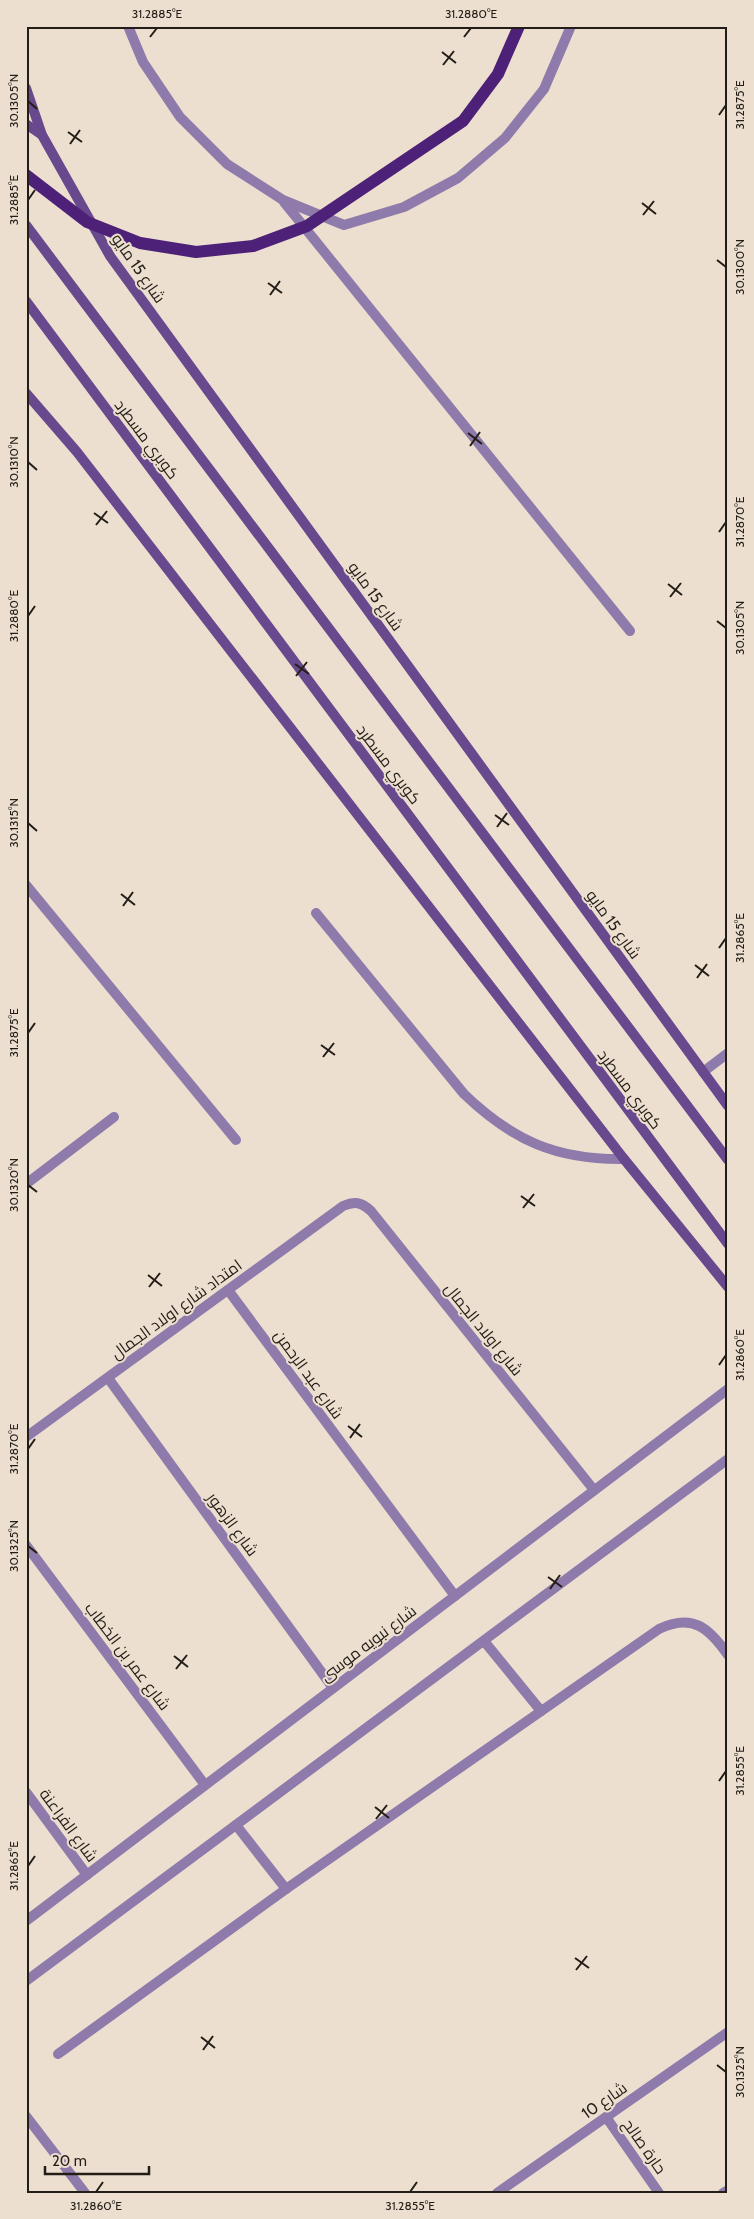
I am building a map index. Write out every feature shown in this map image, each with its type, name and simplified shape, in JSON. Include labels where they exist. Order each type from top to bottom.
[{"type":"main road","points":[[26,175],[87,222],[140,243],[196,252],[254,246],[307,226],[463,121],[498,74],[519,26]]},
{"type":"main road","name":"شارع 15 مايو","points":[[26,88],[42,135],[110,256],[728,1106]]},
{"type":"main road","points":[[26,124],[42,135]]},
{"type":"main road","name":"كوبري مسطرد","points":[[26,225],[728,1160]]},
{"type":"main road","name":"كوبري مسطرد","points":[[26,301],[728,1244]]},
{"type":"main road","points":[[26,392],[78,452],[624,1158],[728,1287]]},
{"type":"street","points":[[128,26],[143,62],[180,117],[227,164],[282,200],[344,225],[404,207],[458,178],[505,138],[544,89],[571,26]]},
{"type":"street","points":[[282,200],[630,631]]},
{"type":"street","points":[[26,885],[236,1140]]},
{"type":"street","points":[[316,913],[458,1087],[484,1114],[515,1135],[558,1153],[580,1158],[624,1158]]},
{"type":"street","points":[[703,1072],[728,1053]]},
{"type":"street","points":[[26,1184],[114,1117]]},
{"type":"street","name":"شارع اولاد الجمال","points":[[343,1206],[353,1202],[363,1204],[371,1211],[594,1490]]},
{"type":"street","name":"امتداد شارع اولاد الجمال","points":[[26,1437],[343,1206]]},
{"type":"street","name":"شارع عبد الرحمن","points":[[228,1290],[455,1596]]},
{"type":"street","name":"شارع الزهور","points":[[108,1378],[333,1688]]},
{"type":"street","name":"شارع نبويه موسى","points":[[26,1921],[728,1389]]},
{"type":"street","points":[[26,1982],[728,1458]]},
{"type":"street","name":"شارع عمر بن الخطاب","points":[[26,1545],[205,1785]]},
{"type":"street","points":[[58,2054],[286,1889],[659,1628],[670,1624],[694,1623],[714,1636],[728,1655]]},
{"type":"street","points":[[484,1640],[541,1711]]},
{"type":"street","name":"شارع الفراعنة","points":[[26,1792],[87,1876]]},
{"type":"street","points":[[236,1825],[286,1889]]},
{"type":"street","name":"شارع 10","points":[[497,2193],[728,2032]]},
{"type":"street","points":[[26,2116],[85,2193]]},
{"type":"street","name":"حارة صالح","points":[[606,2117],[659,2193]]},
{"type":"street","points":[[723,2193],[728,2190]]}]
